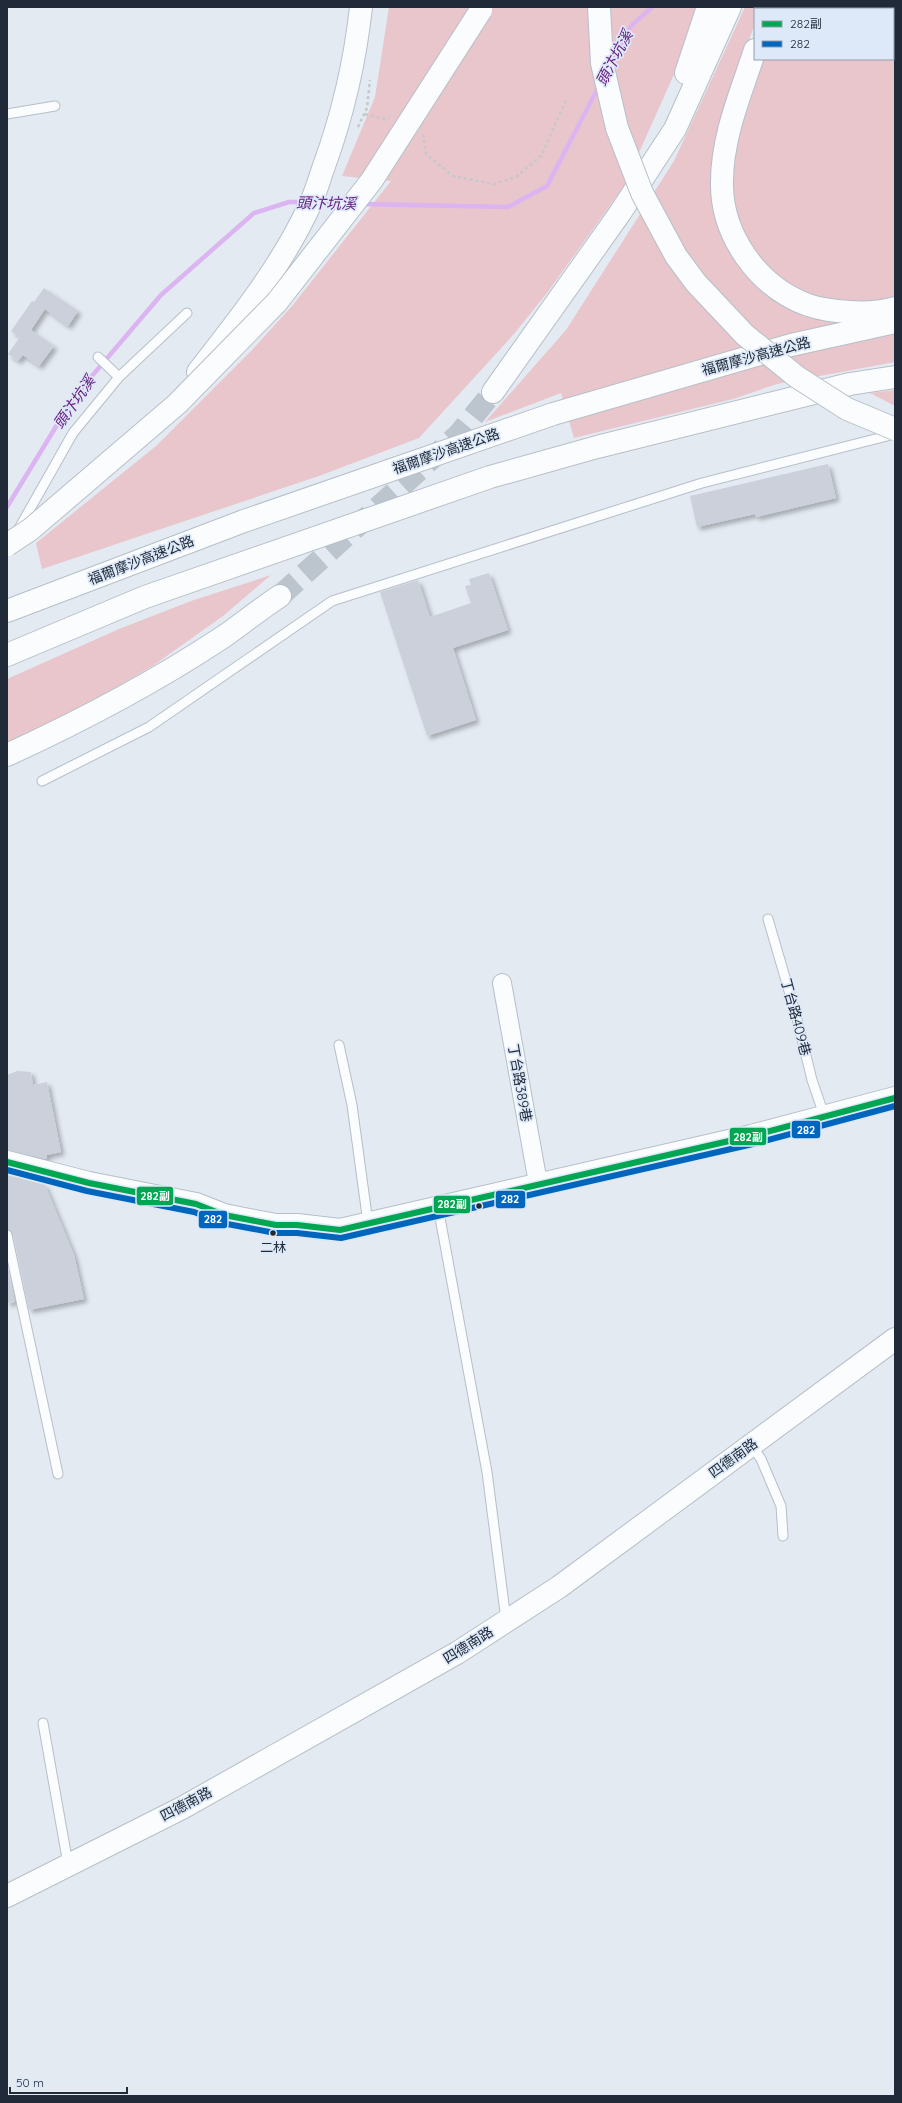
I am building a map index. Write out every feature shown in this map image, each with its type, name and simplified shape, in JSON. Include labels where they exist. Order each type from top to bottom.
[{"type":"main road","points":[[177,404],[195,375],[244,313],[287,248],[309,208],[336,132],[348,92],[356,51],[361,7]]},
{"type":"main road","points":[[7,545],[31,530],[177,404],[277,302],[372,180],[483,7]]},
{"type":"main road","points":[[599,7],[602,63],[617,128],[642,193],[676,256],[696,283],[745,335],[796,377],[847,409],[895,429]]},
{"type":"main road","points":[[620,213],[676,103],[708,7]]},
{"type":"main road","points":[[493,392],[620,213],[675,130],[730,7]]},
{"type":"main road","points":[[754,53],[729,127],[722,182],[728,225],[748,260],[766,279],[792,297],[808,305],[834,311],[866,313],[895,308]]},
{"type":"main road","name":"福爾摩沙高速公路","points":[[13,608],[251,518],[553,414],[791,345],[895,322]]},
{"type":"main road","points":[[16,650],[145,596],[490,477],[597,447],[850,384],[895,377]]},
{"type":"main road","points":[[7,755],[58,732],[156,678],[224,637],[280,596]]},
{"type":"main road","points":[[7,1162],[89,1183],[196,1204],[224,1215],[276,1225],[297,1225],[340,1230],[538,1183],[736,1139],[824,1115],[895,1098]]},
{"type":"main road","name":"四德南路","points":[[7,1896],[182,1808],[458,1653],[559,1587],[895,1339]]},
{"type":"street","name":"丁台路389巷","points":[[502,983],[538,1183]]},
{"type":"lane","points":[[7,114],[55,106]]},
{"type":"lane","points":[[7,555],[24,518],[73,432],[119,377],[187,313]]},
{"type":"lane","points":[[98,357],[119,377]]},
{"type":"lane","points":[[42,781],[149,727],[332,601],[702,483],[895,434]]},
{"type":"lane","name":"丁台路409巷","points":[[768,919],[796,1015],[812,1080],[824,1115]]},
{"type":"lane","points":[[339,1046],[352,1105],[368,1223]]},
{"type":"lane","points":[[438,1207],[487,1472],[506,1622]]},
{"type":"lane","points":[[7,1235],[58,1474]]},
{"type":"lane","points":[[751,1444],[761,1459],[781,1506],[783,1536]]},
{"type":"lane","points":[[43,1724],[68,1864]]},
{"type":"path","points":[[418,131],[423,135],[426,154],[453,176],[494,184],[516,177],[541,156],[566,100]]},
{"type":"shaded area","points":[[389,7],[698,7],[676,70],[624,186],[547,293],[514,334],[419,438],[319,476],[42,569],[36,543],[156,446],[251,351],[292,306],[391,181],[342,176],[375,97]]},
{"type":"shaded area","points":[[745,7],[761,8],[754,8],[754,27],[736,74],[755,83],[764,60],[894,60],[894,8],[781,7],[895,7],[895,362],[777,384],[733,399],[574,438],[561,393],[485,422],[566,330],[674,161]]},
{"type":"shaded area","points":[[895,390],[895,406],[870,393]]},
{"type":"shaded area","points":[[271,575],[223,616],[154,665],[73,713],[7,743],[7,679],[119,629],[191,601]]},
{"type":"building","points":[[44,288],[78,311],[68,326],[45,309],[31,330],[54,346],[39,366],[23,355],[18,361],[8,354],[20,337],[11,331],[32,301],[34,302]]},
{"type":"building","points":[[828,464],[836,498],[756,517],[755,514],[697,527],[690,496]]},
{"type":"building","points":[[489,573],[508,630],[453,648],[476,720],[427,736],[380,592],[418,580],[430,617],[471,603],[465,586],[471,585],[469,579]]},
{"type":"building","points":[[17,1071],[31,1072],[33,1085],[47,1082],[61,1152],[47,1155],[47,1159],[7,1150],[7,1075]]},
{"type":"building","points":[[7,1175],[45,1185],[74,1255],[84,1299],[29,1310],[13,1234],[7,1229]]},
{"type":"building","points":[[7,1264],[15,1302],[7,1303]]},
{"type":"waterway","name":"頭汴坑溪","points":[[610,65],[631,26],[652,7]]},
{"type":"waterway","name":"頭汴坑溪","points":[[361,204],[508,207],[547,186],[599,86]]},
{"type":"waterway","name":"頭汴坑溪","points":[[7,507],[74,397],[161,295],[254,213],[289,202],[304,202]]},
{"type":"waterway","name":"頭汴坑溪","points":[[317,203],[346,203]]},
{"type":"tunnel","points":[[280,596],[459,434],[493,392]]},
{"type":"transit line","name":"282副","points":[[7,1162],[89,1183],[196,1204],[224,1215],[276,1225],[297,1225],[340,1230],[751,1136],[895,1098]]},
{"type":"transit line","name":"282","points":[[7,1170],[87,1191],[194,1212],[222,1223],[275,1233],[297,1233],[341,1238],[753,1144],[895,1106]]},
{"type":"place","name":"二林","points":[[273,1233]]}]
